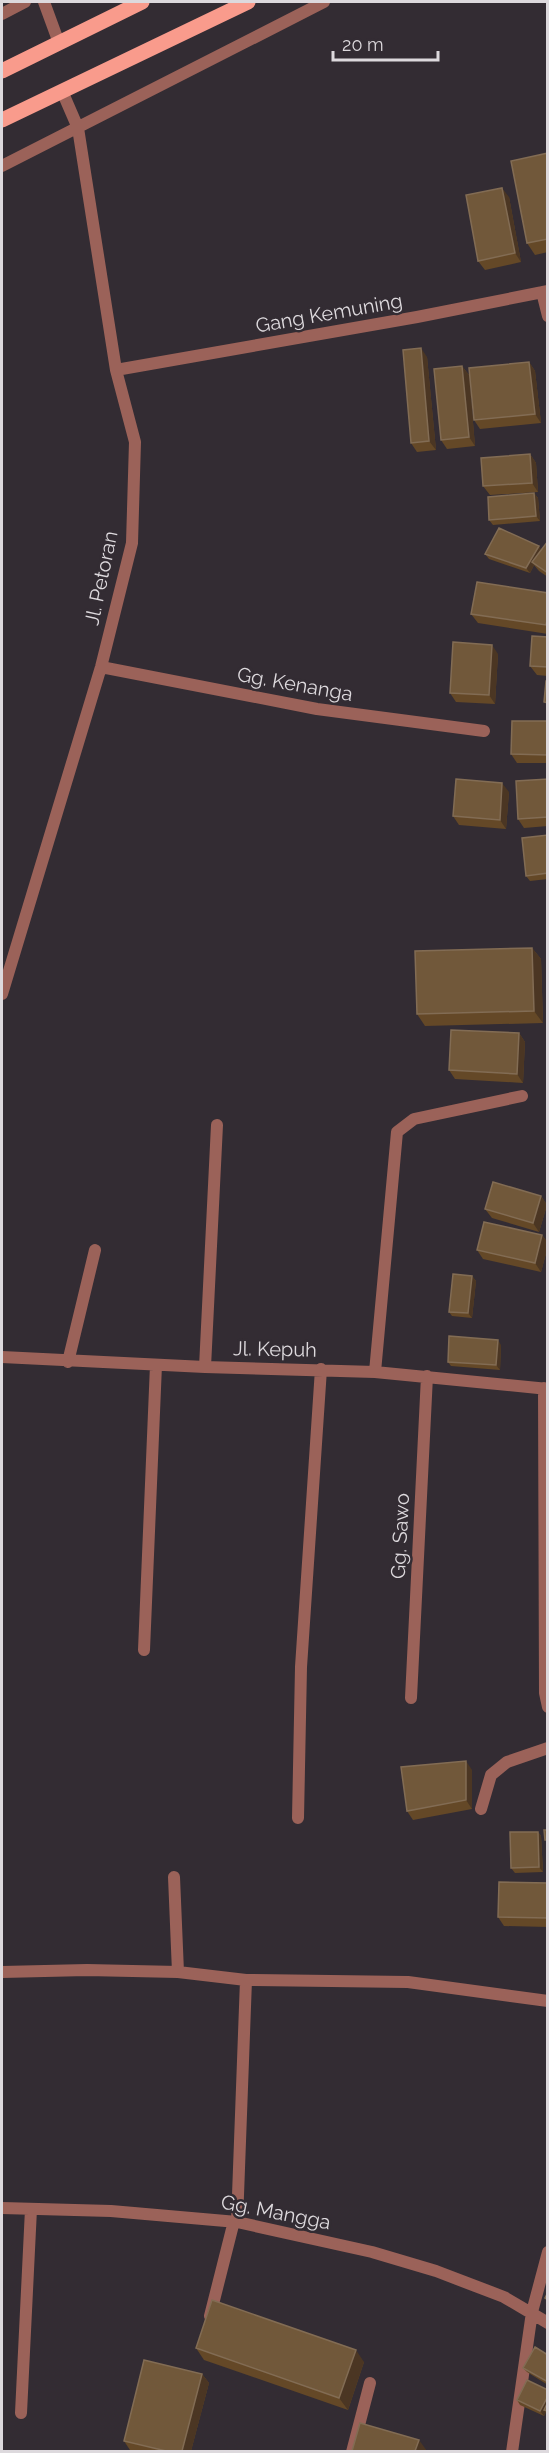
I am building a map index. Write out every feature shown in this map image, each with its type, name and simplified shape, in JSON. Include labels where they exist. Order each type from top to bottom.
[{"type":"main road","points":[[2,71],[142,2]]},
{"type":"main road","points":[[2,120],[248,2]]},
{"type":"street","points":[[2,14],[25,2]]},
{"type":"street","points":[[44,2],[59,43]]},
{"type":"street","points":[[2,166],[324,2]]},
{"type":"street","name":"Jl. Petoran","points":[[2,994],[101,667],[132,543],[135,442],[116,370],[78,128],[62,91]]},
{"type":"street","points":[[545,292],[548,316]]},
{"type":"street","name":"Gang Kemuning","points":[[116,370],[545,292]]},
{"type":"street","name":"Gg. Kenanga","points":[[101,667],[317,709],[484,731]]},
{"type":"street","points":[[375,1372],[397,1132],[414,1119],[522,1096]]},
{"type":"street","points":[[205,1367],[217,1125]]},
{"type":"street","points":[[68,1362],[95,1250]]},
{"type":"street","name":"Jl. Kepuh","points":[[2,1357],[68,1362],[375,1372],[546,1388]]},
{"type":"street","points":[[144,1650],[156,1365]]},
{"type":"street","points":[[298,1818],[301,1667],[321,1369]]},
{"type":"street","name":"Gg. Sawo","points":[[411,1698],[427,1376]]},
{"type":"street","points":[[546,1388],[545,1693],[548,1707]]},
{"type":"street","points":[[482,1809],[491,1775],[507,1762],[548,1748]]},
{"type":"street","points":[[174,1877],[178,1972]]},
{"type":"street","points":[[2,1972],[87,1970],[178,1972],[246,1980],[408,1982],[548,2001]]},
{"type":"street","points":[[206,2331],[235,2221],[246,1980]]},
{"type":"street","name":"Gg. Mangga","points":[[2,2208],[111,2211],[235,2221],[372,2252],[436,2271],[504,2297],[548,2323]]},
{"type":"street","points":[[21,2413],[31,2209]]},
{"type":"street","points":[[512,2451],[531,2312],[548,2252]]},
{"type":"street","points":[[351,2451],[370,2383]]},
{"type":"building","points":[[548,153],[548,239],[527,243],[511,161]]},
{"type":"building","points":[[502,188],[515,253],[478,261],[466,195]]},
{"type":"building","points":[[421,348],[429,441],[411,443],[403,350]]},
{"type":"building","points":[[529,362],[535,414],[474,420],[469,368]]},
{"type":"building","points":[[462,366],[469,437],[441,440],[434,369]]},
{"type":"building","points":[[530,454],[532,483],[483,486],[481,458]]},
{"type":"building","points":[[534,493],[536,516],[489,520],[488,497]]},
{"type":"building","points":[[499,528],[539,546],[526,568],[485,554]]},
{"type":"building","points":[[548,541],[548,573],[532,562]]},
{"type":"building","points":[[477,582],[548,593],[546,625],[471,614]]},
{"type":"building","points":[[532,636],[548,637],[548,667],[530,666]]},
{"type":"building","points":[[453,642],[492,645],[489,695],[450,693]]},
{"type":"building","points":[[546,681],[548,681],[548,703],[544,702]]},
{"type":"building","points":[[512,721],[548,721],[548,755],[511,754]]},
{"type":"building","points":[[456,779],[502,783],[500,820],[453,816]]},
{"type":"building","points":[[548,779],[548,817],[518,819],[516,781]]},
{"type":"building","points":[[548,835],[548,873],[526,876],[522,838]]},
{"type":"building","points":[[532,948],[534,1011],[417,1014],[415,951]]},
{"type":"building","points":[[451,1030],[519,1033],[517,1074],[449,1070]]},
{"type":"building","points":[[493,1182],[541,1196],[533,1223],[485,1209]]},
{"type":"building","points":[[484,1222],[542,1235],[535,1263],[477,1250]]},
{"type":"building","points":[[453,1274],[472,1276],[468,1313],[449,1312]]},
{"type":"building","points":[[449,1336],[498,1340],[496,1365],[448,1362]]},
{"type":"building","points":[[466,1761],[466,1800],[407,1811],[401,1767]]},
{"type":"building","points":[[544,1830],[548,1830],[548,1840],[545,1840]]},
{"type":"building","points":[[510,1832],[538,1832],[539,1867],[511,1868]]},
{"type":"building","points":[[499,1882],[548,1883],[548,1918],[498,1917]]},
{"type":"building","points":[[212,2300],[356,2350],[339,2398],[196,2348]]},
{"type":"building","points":[[535,2347],[548,2355],[548,2382],[523,2368]]},
{"type":"building","points":[[144,2360],[202,2374],[182,2451],[166,2451],[124,2441]]},
{"type":"building","points":[[527,2380],[548,2390],[548,2396],[540,2411],[517,2400]]},
{"type":"building","points":[[360,2423],[419,2440],[415,2451],[352,2451]]}]
